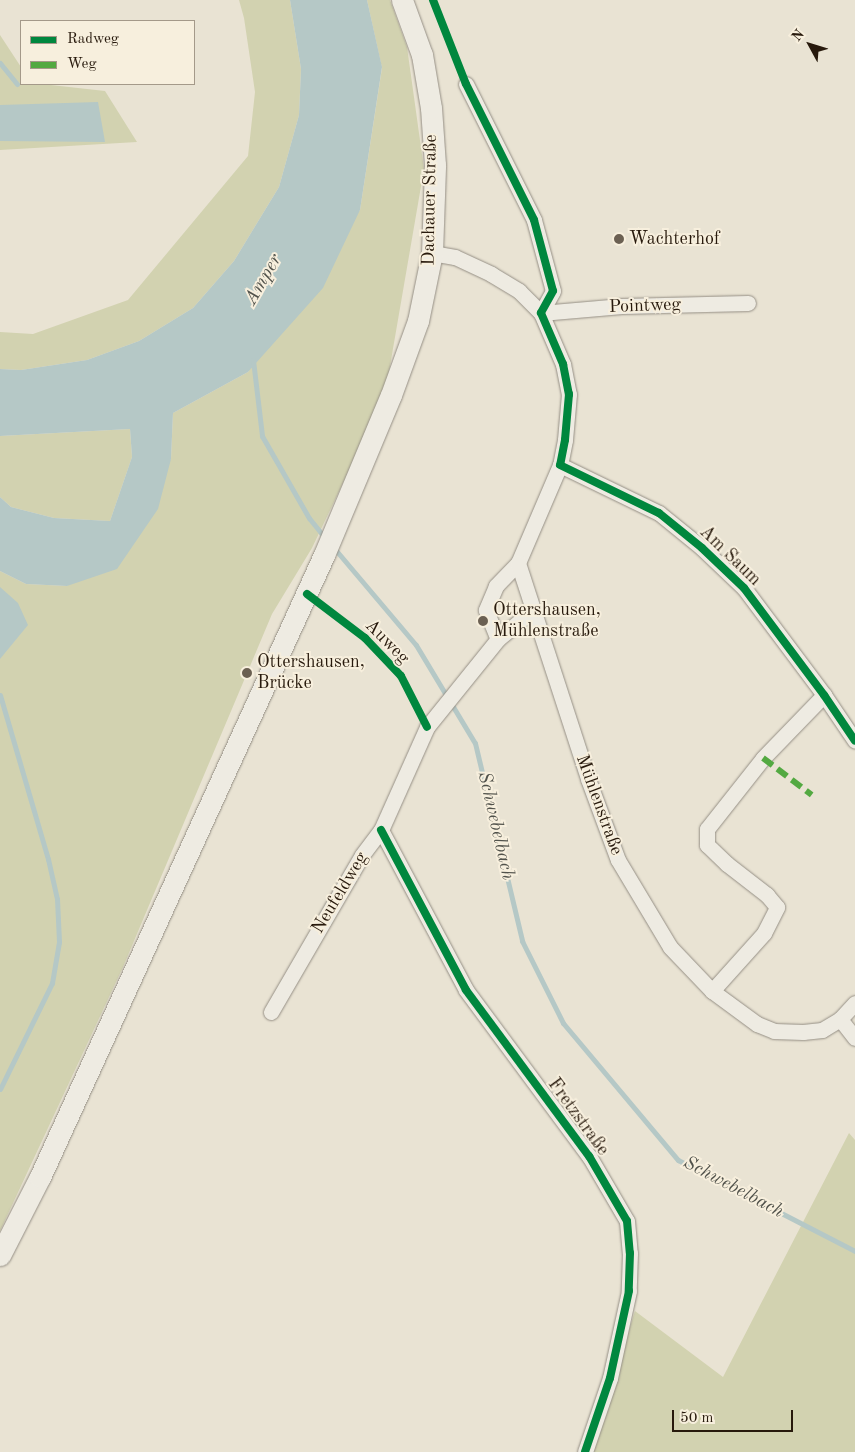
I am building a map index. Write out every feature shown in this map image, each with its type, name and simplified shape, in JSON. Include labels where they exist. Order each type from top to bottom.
[{"type":"main road","name":"Dachauer Straße","points":[[0,1256],[40,1177],[328,546],[391,395],[418,321],[432,253],[435,165],[431,108],[422,55],[402,0]]},
{"type":"street","points":[[466,84],[534,220],[553,291],[542,313]]},
{"type":"street","points":[[432,253],[455,258],[491,274],[519,291],[542,313],[563,364],[569,394],[566,433],[560,465],[518,563],[496,586],[486,610],[498,639]]},
{"type":"street","name":"Pointweg","points":[[542,313],[622,306],[748,303]]},
{"type":"street","name":"Am Saum","points":[[560,465],[659,513],[702,548],[744,588],[824,695],[855,741]]},
{"type":"street","name":"Mühlenstraße","points":[[518,563],[588,779],[618,860],[670,947],[712,991],[749,1019],[774,1030],[803,1032],[822,1030],[840,1019],[855,1003]]},
{"type":"street","name":"Neufeldweg","points":[[271,1012],[362,854],[381,830],[426,727],[498,639],[533,610]]},
{"type":"street","points":[[712,991],[764,933],[777,908],[767,895],[727,864],[707,845],[706,829],[763,758],[824,695]]},
{"type":"street","name":"Fretzstraße","points":[[381,830],[466,990],[589,1156],[627,1221],[630,1253],[629,1291],[610,1378],[585,1452]]},
{"type":"street","points":[[840,1019],[855,1038]]},
{"type":"green space","points":[[239,0],[290,0],[301,69],[299,115],[279,187],[234,261],[193,308],[139,341],[87,360],[21,370],[0,369],[0,332],[33,334],[128,300],[248,156],[255,92],[244,18]]},
{"type":"green space","points":[[367,0],[390,0],[407,47],[424,169],[385,395],[312,548],[272,614],[123,967],[0,1231],[0,571],[26,584],[67,586],[171,459],[173,413],[248,372],[360,210],[382,68]]},
{"type":"green space","points":[[0,35],[20,65],[20,85],[51,85],[105,91],[137,142],[0,150]]},
{"type":"green space","points":[[130,429],[132,457],[110,521],[54,518],[11,507],[0,497],[0,436]]},
{"type":"green space","points":[[849,1133],[855,1140],[855,1452],[591,1452],[635,1311],[723,1377]]},
{"type":"water","name":"Amper","points":[[290,0],[367,0],[382,67],[360,210],[323,288],[248,372],[173,413],[171,459],[158,509],[117,569],[67,586],[26,584],[0,571],[0,497],[11,507],[54,518],[110,521],[132,457],[130,429],[0,436],[0,369],[21,370],[87,360],[139,341],[193,308],[234,261],[279,187],[299,115],[301,69]]},
{"type":"water","points":[[98,102],[105,142],[0,141],[0,105]]},
{"type":"water","points":[[0,587],[18,603],[28,625],[0,659]]},
{"type":"waterway","points":[[0,63],[17,84]]},
{"type":"waterway","name":"Schwebelbach","points":[[253,360],[262,436],[309,518],[325,538]]},
{"type":"waterway","name":"Schwebelbach","points":[[334,548],[416,645],[475,743],[522,941],[563,1023],[678,1160],[855,1251]]},
{"type":"waterway","points":[[0,695],[48,859],[57,899],[59,942],[52,983],[0,1089]]},
{"type":"marked path","points":[[763,758],[812,795]]},
{"type":"cycle path","points":[[433,0],[466,84],[534,220],[553,291],[541,313],[563,364],[569,394],[565,440],[560,465],[659,513],[702,548],[744,588],[824,695],[855,741]]},
{"type":"cycle path","name":"Auweg","points":[[307,594],[365,638],[401,676],[427,727]]},
{"type":"cycle path","points":[[381,830],[466,990],[589,1156],[627,1221],[630,1253],[629,1291],[610,1378],[585,1452]]},
{"type":"place","name":"Wachterhof","points":[[619,239]]},
{"type":"place","name":"Ottershausen, Mühlenstraße","points":[[483,621]]},
{"type":"place","name":"Ottershausen, Brücke","points":[[247,673]]}]
